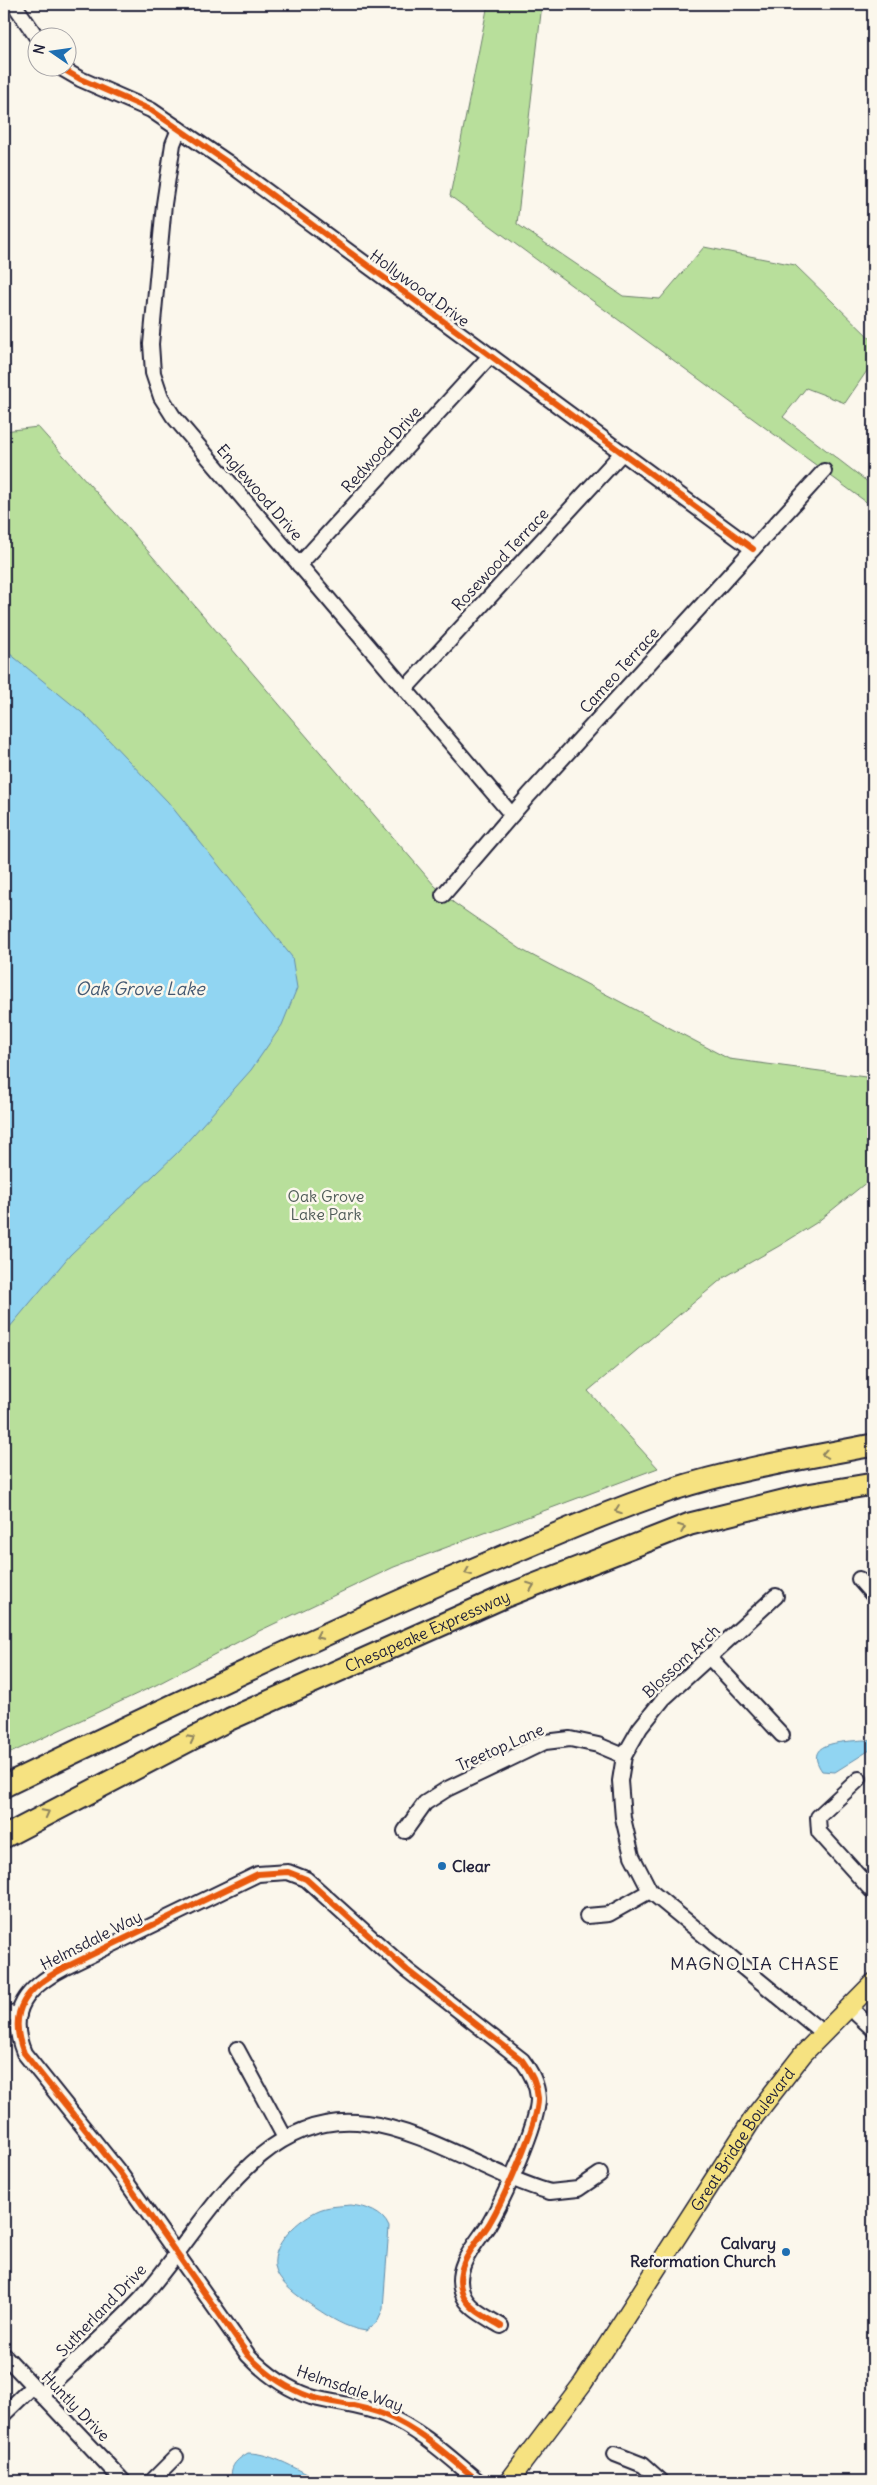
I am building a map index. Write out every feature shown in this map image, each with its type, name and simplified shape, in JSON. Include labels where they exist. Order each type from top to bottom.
[{"type":"highway","points":[[4,1786],[132,1726],[196,1692],[356,1619],[583,1522],[673,1490],[772,1464],[873,1446]]},
{"type":"highway","name":"Chesapeake Expressway","points":[[4,1837],[230,1719],[506,1596],[690,1524],[807,1495],[873,1484]]},
{"type":"main road","name":"Great Bridge Boulevard","points":[[509,2481],[578,2390],[754,2117],[780,2082],[823,2034],[873,1983]]},
{"type":"street","points":[[14,4],[30,28]]},
{"type":"street","name":"Hollywood Drive","points":[[77,78],[136,103],[179,129],[227,162],[753,549]]},
{"type":"street","name":"Englewood Drive","points":[[179,129],[174,144],[160,238],[151,344],[153,373],[161,397],[173,416],[512,815]]},
{"type":"street","name":"Redwood Drive","points":[[299,565],[490,356]]},
{"type":"street","name":"Rosewood Terrace","points":[[405,689],[622,453]]},
{"type":"street","name":"Cameo Terrace","points":[[442,895],[512,815],[824,471]]},
{"type":"street","points":[[859,1579],[873,1595]]},
{"type":"street","name":"Blossom Arch","points":[[776,1596],[659,1703],[640,1728],[624,1756],[620,1781],[623,1818],[632,1856],[650,1891],[823,2034]]},
{"type":"street","points":[[710,1658],[782,1735]]},
{"type":"street","name":"Treetop Lane","points":[[405,1831],[425,1803],[447,1789],[545,1742],[570,1739],[598,1745],[624,1756]]},
{"type":"street","points":[[859,1779],[818,1817],[818,1827],[819,1832],[873,1892]]},
{"type":"street","name":"Helmsdale Way","points":[[478,2481],[424,2437],[400,2422],[351,2404],[309,2396],[270,2375],[248,2355],[234,2339],[120,2173],[24,2053],[19,2034],[19,2015],[27,1995],[36,1985],[64,1968],[258,1874],[276,1871],[294,1873],[317,1887],[400,1965],[511,2051],[530,2070],[536,2086],[537,2112],[511,2177],[490,2222],[465,2262],[460,2276],[460,2284],[465,2300],[474,2309],[501,2326]]},
{"type":"street","points":[[587,1916],[608,1914],[650,1891]]},
{"type":"street","points":[[849,2007],[873,2029]]},
{"type":"street","points":[[4,2012],[19,2015]]},
{"type":"street","points":[[237,2049],[285,2138]]},
{"type":"street","name":"Sutherland Drive","points":[[4,2414],[37,2390],[142,2296],[238,2177],[259,2155],[285,2138],[315,2126],[333,2123],[365,2123],[402,2132],[538,2188],[557,2192],[578,2189],[600,2174]]},
{"type":"street","name":"Huntly Drive","points":[[4,2355],[123,2481]]},
{"type":"street","points":[[615,2454],[643,2465],[661,2481]]},
{"type":"street","points":[[152,2481],[176,2457]]},
{"type":"green space","points":[[488,4],[542,4],[517,224],[623,296],[660,299],[704,247],[795,265],[873,341],[873,362],[845,403],[806,388],[783,417],[873,486],[873,507],[450,196]]},
{"type":"green space","name":"Oak Grove Lake Park","points":[[38,427],[123,522],[434,885],[454,903],[522,950],[729,1059],[873,1078],[873,1177],[816,1223],[723,1278],[588,1391],[658,1468],[394,1567],[259,1631],[156,1685],[4,1756],[4,431]]},
{"type":"water","name":"Oak Grove Lake","points":[[4,649],[86,716],[168,802],[292,957],[297,988],[282,1025],[251,1070],[177,1153],[70,1255],[4,1334]]},
{"type":"water","points":[[863,1740],[873,1741],[873,1748],[835,1772],[822,1771],[817,1761],[817,1754],[821,1749],[837,1743]]},
{"type":"water","points":[[351,2205],[373,2211],[383,2218],[389,2227],[383,2309],[377,2322],[366,2331],[351,2328],[338,2322],[305,2301],[290,2290],[282,2281],[275,2267],[278,2247],[300,2222],[321,2209]]},
{"type":"water","points":[[248,2453],[276,2459],[321,2481],[232,2481],[231,2476],[234,2464]]},
{"type":"cycle path","points":[[78,78],[151,110],[227,162],[753,549]]},
{"type":"cycle path","points":[[478,2481],[411,2428],[385,2415],[367,2409],[311,2397],[293,2390],[277,2380],[248,2355],[120,2173],[24,2053],[19,2038],[18,2024],[19,2012],[24,2001],[40,1983],[51,1975],[258,1874],[288,1872],[306,1879],[407,1970],[522,2060],[533,2078],[538,2098],[533,2125],[495,2213],[467,2256],[461,2274],[462,2292],[468,2303],[478,2312],[501,2326]]},
{"type":"place","name":"Clear","points":[[442,1866]]},
{"type":"place","name":"Calvary Reformation Church","points":[[786,2252]]},
{"type":"district","name":"MAGNOLIA CHASE","points":[[755,1963]]}]
